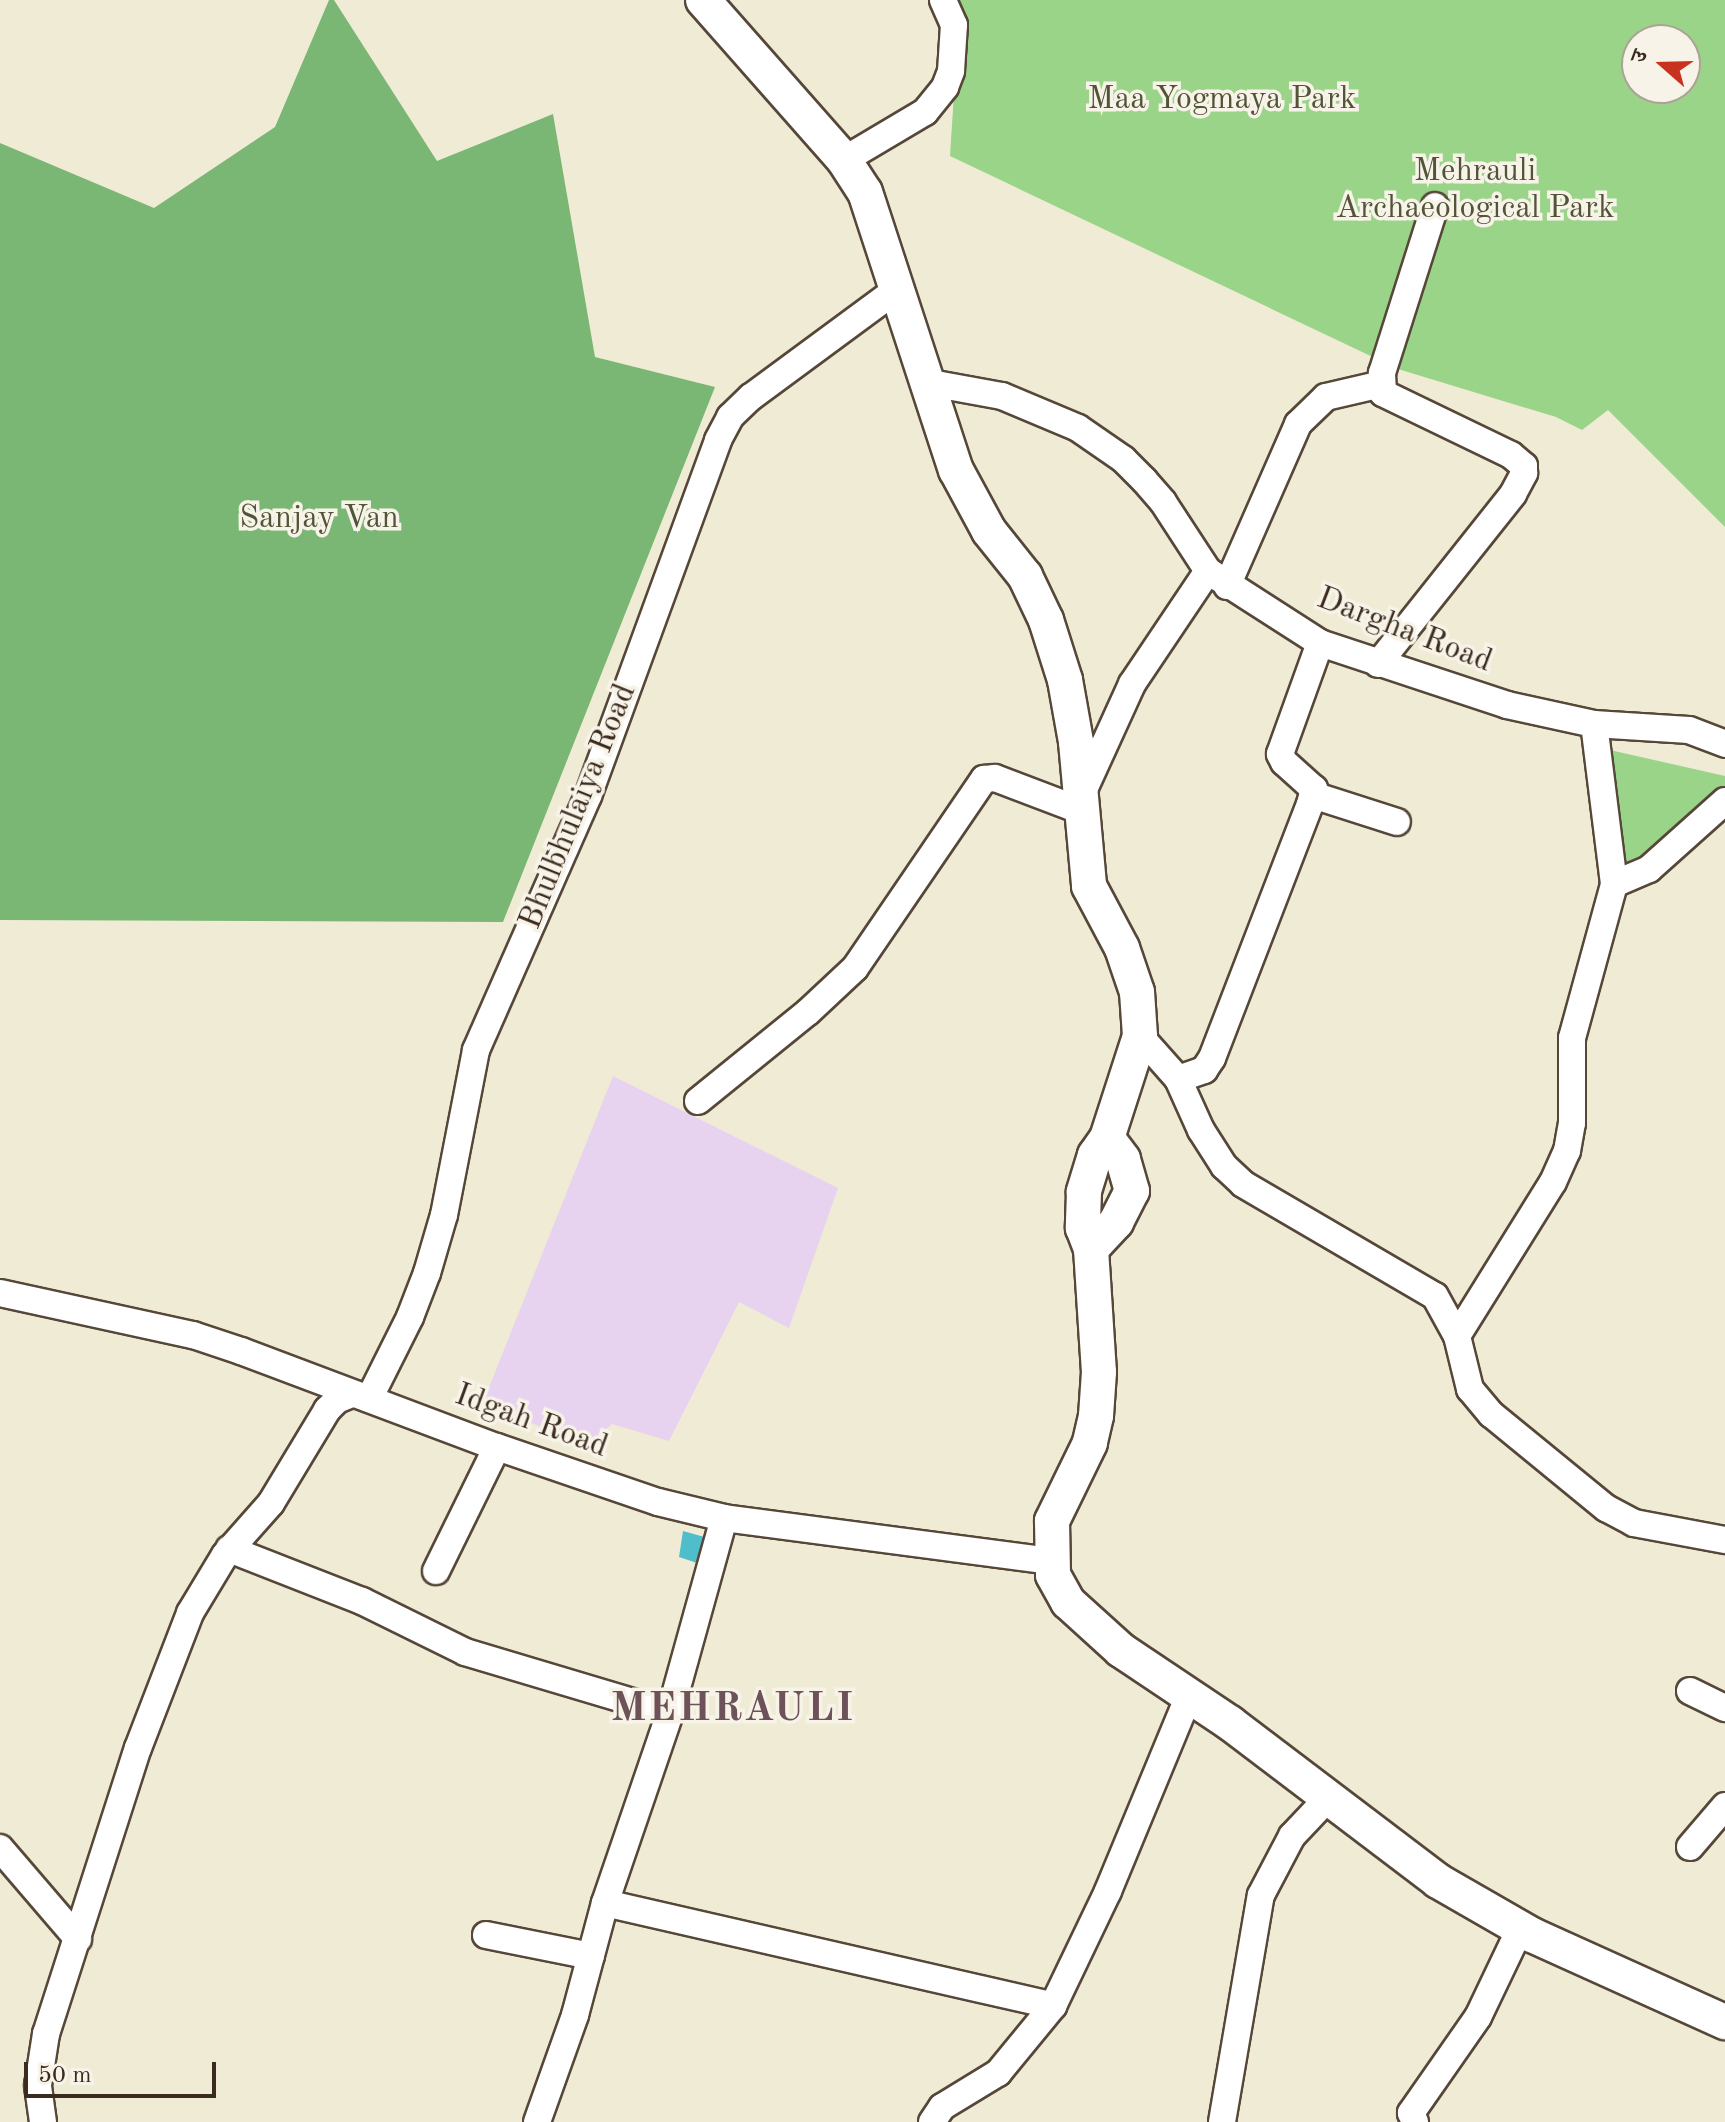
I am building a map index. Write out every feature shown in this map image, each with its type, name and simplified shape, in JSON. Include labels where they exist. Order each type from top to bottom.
[{"type":"street","points":[[703,0],[844,160],[865,192],[899,288],[925,382],[973,507],[1025,576],[1038,599],[1065,680],[1089,886],[1131,967],[1137,992],[1140,1036],[1107,1138],[1095,1155],[1084,1192],[1083,1228],[1091,1249],[1099,1372],[1096,1416],[1090,1443],[1052,1521],[1053,1575],[1068,1602],[1121,1650],[1281,1760],[1327,1799],[1438,1881],[1520,1929],[1725,2022]]},
{"type":"street","points":[[844,160],[925,112],[945,87],[951,71],[954,25],[943,0]]},
{"type":"street","points":[[1378,664],[1513,494],[1524,473],[1519,459],[1389,399],[1383,393],[1382,384],[1435,206]]},
{"type":"street","name":"Bhulbhulaiya Road","points":[[361,1396],[410,1317],[444,1215],[476,1050],[588,796],[718,440],[730,417],[751,397],[899,288]]},
{"type":"street","name":"Dargha Road","points":[[925,382],[1002,396],[1078,428],[1123,459],[1144,480],[1217,578],[1320,643],[1507,705],[1594,724],[1689,730],[1725,744]]},
{"type":"street","points":[[1081,804],[1132,684],[1217,578],[1298,424],[1326,397],[1382,384]]},
{"type":"street","points":[[1178,1079],[1204,1070],[1212,1058],[1313,795],[1311,785],[1284,762],[1280,750],[1320,643]]},
{"type":"street","points":[[1457,1336],[1553,1182],[1567,1151],[1572,1123],[1572,1038],[1614,884],[1594,724]]},
{"type":"street","points":[[698,1101],[808,1012],[855,968],[984,779],[995,778],[1081,804]]},
{"type":"street","points":[[1313,795],[1397,822]]},
{"type":"street","points":[[1614,884],[1649,869],[1725,801]]},
{"type":"street","points":[[1140,1036],[1178,1079],[1201,1130],[1224,1166],[1243,1184],[1266,1201],[1420,1284],[1435,1296],[1457,1336],[1470,1389],[1491,1414],[1606,1508],[1634,1523],[1725,1540]]},
{"type":"street","points":[[1091,1249],[1116,1222],[1132,1191],[1123,1159],[1107,1138]]},
{"type":"street","name":"Idgah Road","points":[[0,1293],[193,1335],[592,1481],[724,1518],[1052,1561]]},
{"type":"street","points":[[43,2122],[39,2059],[138,1748],[190,1613],[229,1549],[271,1503],[327,1410],[337,1400],[361,1396]]},
{"type":"street","points":[[436,1571],[497,1447]]},
{"type":"street","points":[[537,2122],[575,2015],[605,1903],[670,1713],[724,1518]]},
{"type":"street","points":[[229,1549],[362,1601],[465,1652],[670,1713]]},
{"type":"street","points":[[1690,1691],[1725,1708]]},
{"type":"street","points":[[932,2122],[942,2107],[998,2073],[1053,2006],[1108,1891],[1189,1695]]},
{"type":"street","points":[[1222,2122],[1261,1895],[1292,1836],[1327,1799]]},
{"type":"street","points":[[1690,1847],[1725,1806]]},
{"type":"street","points":[[0,1848],[78,1939]]},
{"type":"street","points":[[605,1903],[1053,2006]]},
{"type":"street","points":[[1415,2122],[1411,2113],[1478,2017],[1520,1929]]},
{"type":"street","points":[[486,1935],[591,1956]]},
{"type":"shaded area","points":[[613,1076],[838,1188],[789,1328],[739,1302],[669,1441],[612,1424],[588,1444],[482,1405]]},
{"type":"green space","name":"Sanjay Van","points":[[329,0],[334,0],[437,161],[553,114],[595,357],[715,387],[503,922],[0,920],[0,143],[154,208],[275,127]]},
{"type":"green space","name":"Mehrauli Archaeological Park","points":[[960,0],[1725,0],[1725,527],[1608,410],[1582,430],[1556,417],[1398,369],[950,156]]},
{"type":"green space","points":[[1601,748],[1725,776],[1725,795],[1630,875],[1611,862]]},
{"type":"water","points":[[683,1531],[708,1538],[703,1565],[679,1557]]},
{"type":"district","name":"MEHRAULI","points":[[733,1710]]},
{"type":"park label","name":"Maa Yogmaya Park","points":[[1222,100]]}]
